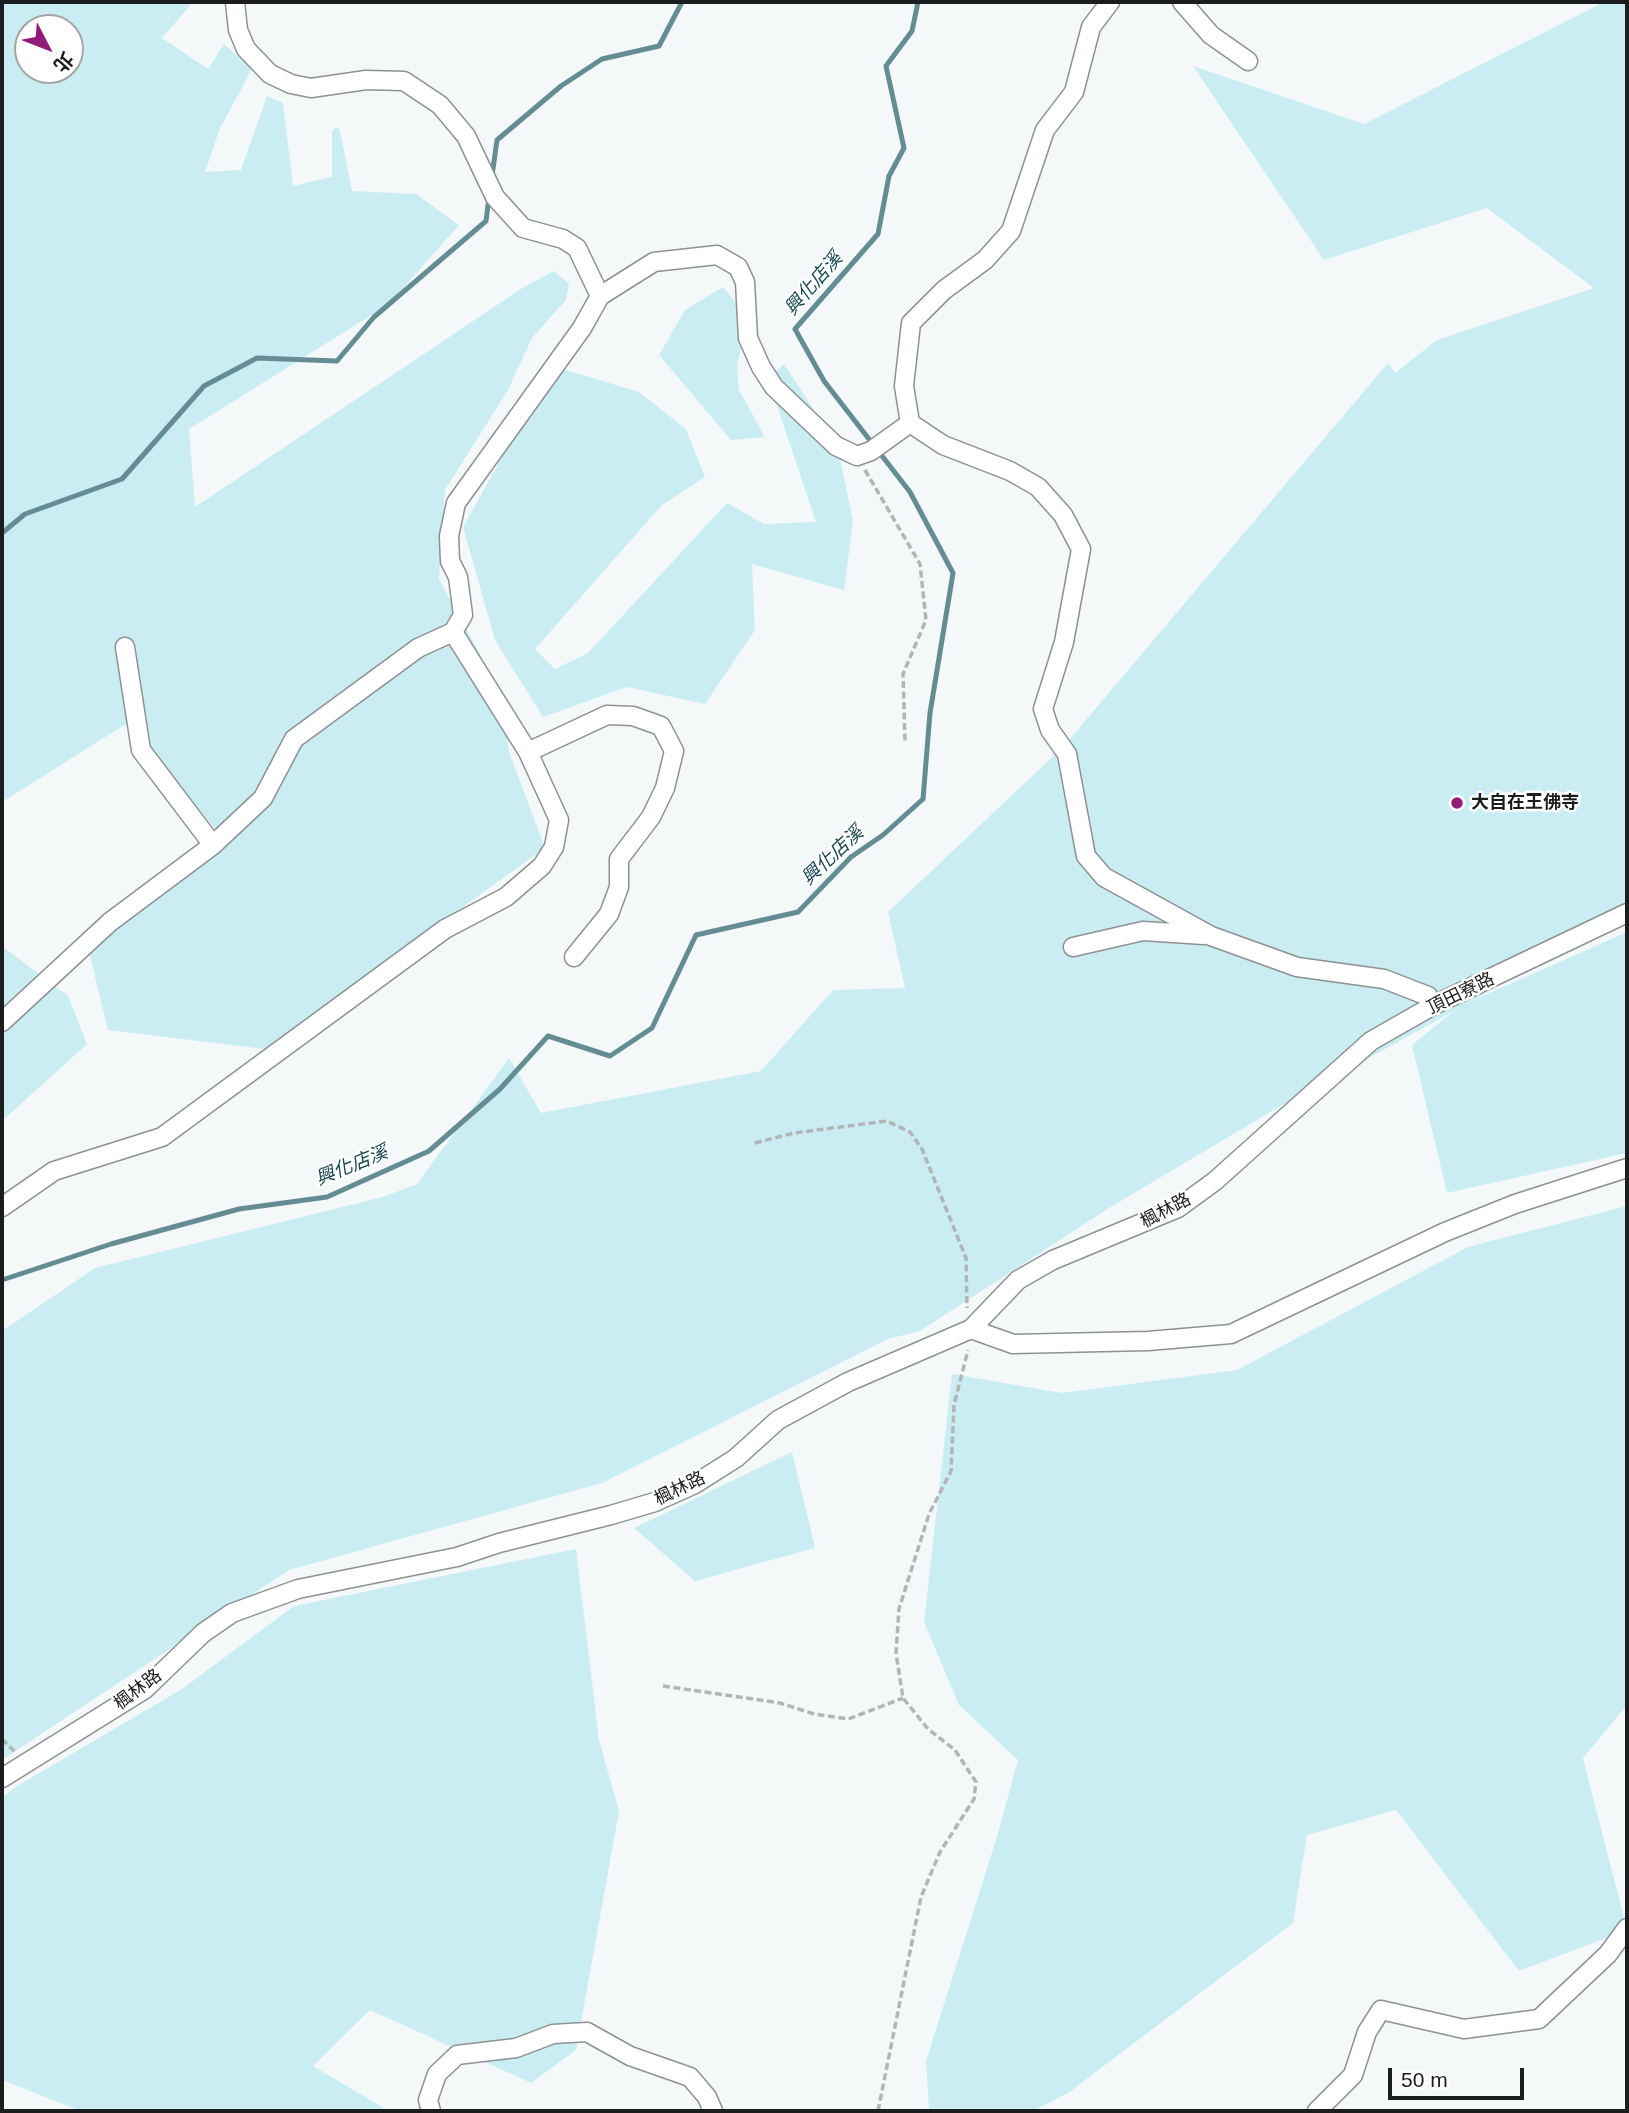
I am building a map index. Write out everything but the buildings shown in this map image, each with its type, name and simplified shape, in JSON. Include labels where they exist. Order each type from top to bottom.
[{"type":"street","points":[[235,2],[238,30],[246,48],[270,74],[291,84],[311,88],[366,80],[404,81],[440,105],[466,136],[495,197],[523,228],[563,239],[577,248],[600,296]]},
{"type":"street","points":[[1110,2],[1091,27],[1074,92],[1045,130],[1011,231],[985,260],[944,289],[911,323],[904,386],[910,423],[943,445],[1010,471],[1038,487],[1063,514],[1081,549],[1065,642],[1043,709],[1050,730],[1067,754],[1086,856],[1104,877],[1211,936],[1297,967],[1384,978],[1428,996],[1434,1005]]},
{"type":"street","points":[[1182,2],[1211,35],[1248,61]]},
{"type":"street","points":[[2,1021],[110,922],[214,845],[262,798],[295,739],[418,648],[453,632],[463,615],[458,576],[450,561],[449,536],[456,503],[582,328],[600,296],[654,262],[718,255],[738,267],[746,282],[748,338],[761,367],[774,387],[836,446],[858,456],[910,423]]},
{"type":"street","points":[[2,1207],[54,1171],[162,1137],[445,929],[506,897],[542,866],[554,847],[559,820],[528,752],[453,632]]},
{"type":"street","points":[[125,648],[141,750],[214,845]]},
{"type":"street","points":[[528,752],[607,715],[633,716],[661,726],[674,751],[665,788],[651,817],[619,859],[619,887],[609,914],[574,957]]},
{"type":"street","name":"頂田寮路","points":[[1308,1096],[1371,1041],[1434,1005],[1627,913]]},
{"type":"street","points":[[1073,947],[1143,931],[1211,936]]},
{"type":"street","name":"楓林路","points":[[2,1778],[145,1689],[203,1633],[232,1613],[298,1589],[457,1557],[655,1502],[695,1484],[736,1458],[778,1420],[848,1382],[971,1329],[1018,1280],[1053,1261],[1178,1208],[1215,1181],[1308,1096]]},
{"type":"street","points":[[971,1329],[1013,1344],[1148,1341],[1231,1334],[1445,1232],[1515,1204],[1627,1168]]},
{"type":"street","points":[[1317,2111],[1353,2075],[1367,2032],[1381,2010],[1464,2029],[1539,2019],[1608,1954],[1627,1928]]},
{"type":"street","points":[[431,2111],[428,2100],[438,2074],[457,2055],[516,2048],[553,2034],[587,2032],[630,2056],[690,2077],[707,2097],[713,2111]]},
{"type":"path","points":[[858,456],[920,564],[926,620],[903,674],[905,742]]},
{"type":"path","points":[[755,1143],[794,1133],[887,1121],[910,1132],[922,1149],[966,1258],[967,1317],[971,1329],[954,1405],[951,1471],[929,1514],[899,1609],[896,1653],[903,1698],[929,1728],[955,1750],[976,1782],[974,1799],[940,1852],[921,1897],[878,2111]]},
{"type":"path","points":[[663,1686],[780,1703],[814,1714],[848,1719],[903,1698]]},
{"type":"shaded area","points":[[2,2],[193,2],[162,38],[208,69],[224,44],[252,69],[220,128],[205,172],[241,170],[267,96],[283,103],[293,186],[332,177],[332,131],[336,127],[340,130],[352,191],[416,194],[459,225],[389,304],[189,429],[195,507],[524,287],[554,271],[569,284],[566,300],[532,338],[508,390],[445,490],[439,579],[480,654],[505,724],[509,752],[545,848],[265,1049],[108,1030],[89,952],[226,841],[126,724],[2,802]]},
{"type":"shaded area","points":[[1604,2],[1627,2],[1627,915],[1469,1002],[1627,932],[1627,1153],[1447,1193],[1412,1045],[1454,1011],[1272,1111],[1109,1208],[920,1331],[888,1339],[602,1483],[289,1570],[2,1760],[2,1331],[95,1268],[383,1197],[417,1184],[509,1058],[541,1113],[761,1071],[833,990],[905,988],[888,912],[1063,747],[1388,363],[1395,373],[1437,340],[1594,288],[1487,208],[1324,260],[1193,66],[1364,124]]},
{"type":"shaded area","points":[[723,287],[750,320],[737,363],[739,390],[765,437],[731,440],[659,355],[685,310]]},
{"type":"shaded area","points":[[784,364],[837,445],[853,520],[844,590],[752,564],[755,630],[705,704],[627,687],[543,717],[495,640],[463,527],[553,366],[639,392],[686,429],[705,477],[662,505],[535,649],[555,669],[588,653],[727,503],[764,524],[816,522],[768,379]]},
{"type":"shaded area","points":[[2,946],[68,996],[87,1044],[2,1121]]},
{"type":"shaded area","points":[[1627,1206],[1627,1705],[1583,1758],[1627,1930],[1519,1971],[1396,1810],[1307,1835],[1293,1923],[1068,2093],[1033,2111],[929,2111],[926,2061],[996,1840],[1018,1760],[959,1705],[924,1622],[952,1374],[1062,1393],[1237,1370],[1468,1247]]},
{"type":"shaded area","points":[[792,1452],[815,1548],[695,1581],[634,1528]]},
{"type":"shaded area","points":[[576,1549],[599,1740],[619,1811],[576,2050],[531,2083],[370,2010],[313,2066],[382,2107],[384,2111],[81,2111],[2,2080],[2,1798],[14,1788],[182,1689],[294,1606]]},
{"type":"waterway","points":[[492,176],[497,140],[561,86],[602,59],[659,46],[682,2]]},
{"type":"waterway","name":"興化店溪","points":[[2,1280],[111,1244],[239,1209],[327,1197],[429,1151],[500,1089],[548,1036],[610,1056],[652,1028],[696,935],[798,912],[851,857],[883,835],[923,799],[930,713],[953,573],[910,492],[824,381],[795,329],[878,234],[889,176],[904,148],[886,66],[912,31],[918,2]]},
{"type":"waterway","points":[[2,533],[25,514],[122,479],[204,386],[257,358],[337,361],[374,317],[486,221],[489,197]]},
{"type":"place","name":"大自在王佛寺","points":[[1457,803]]}]
